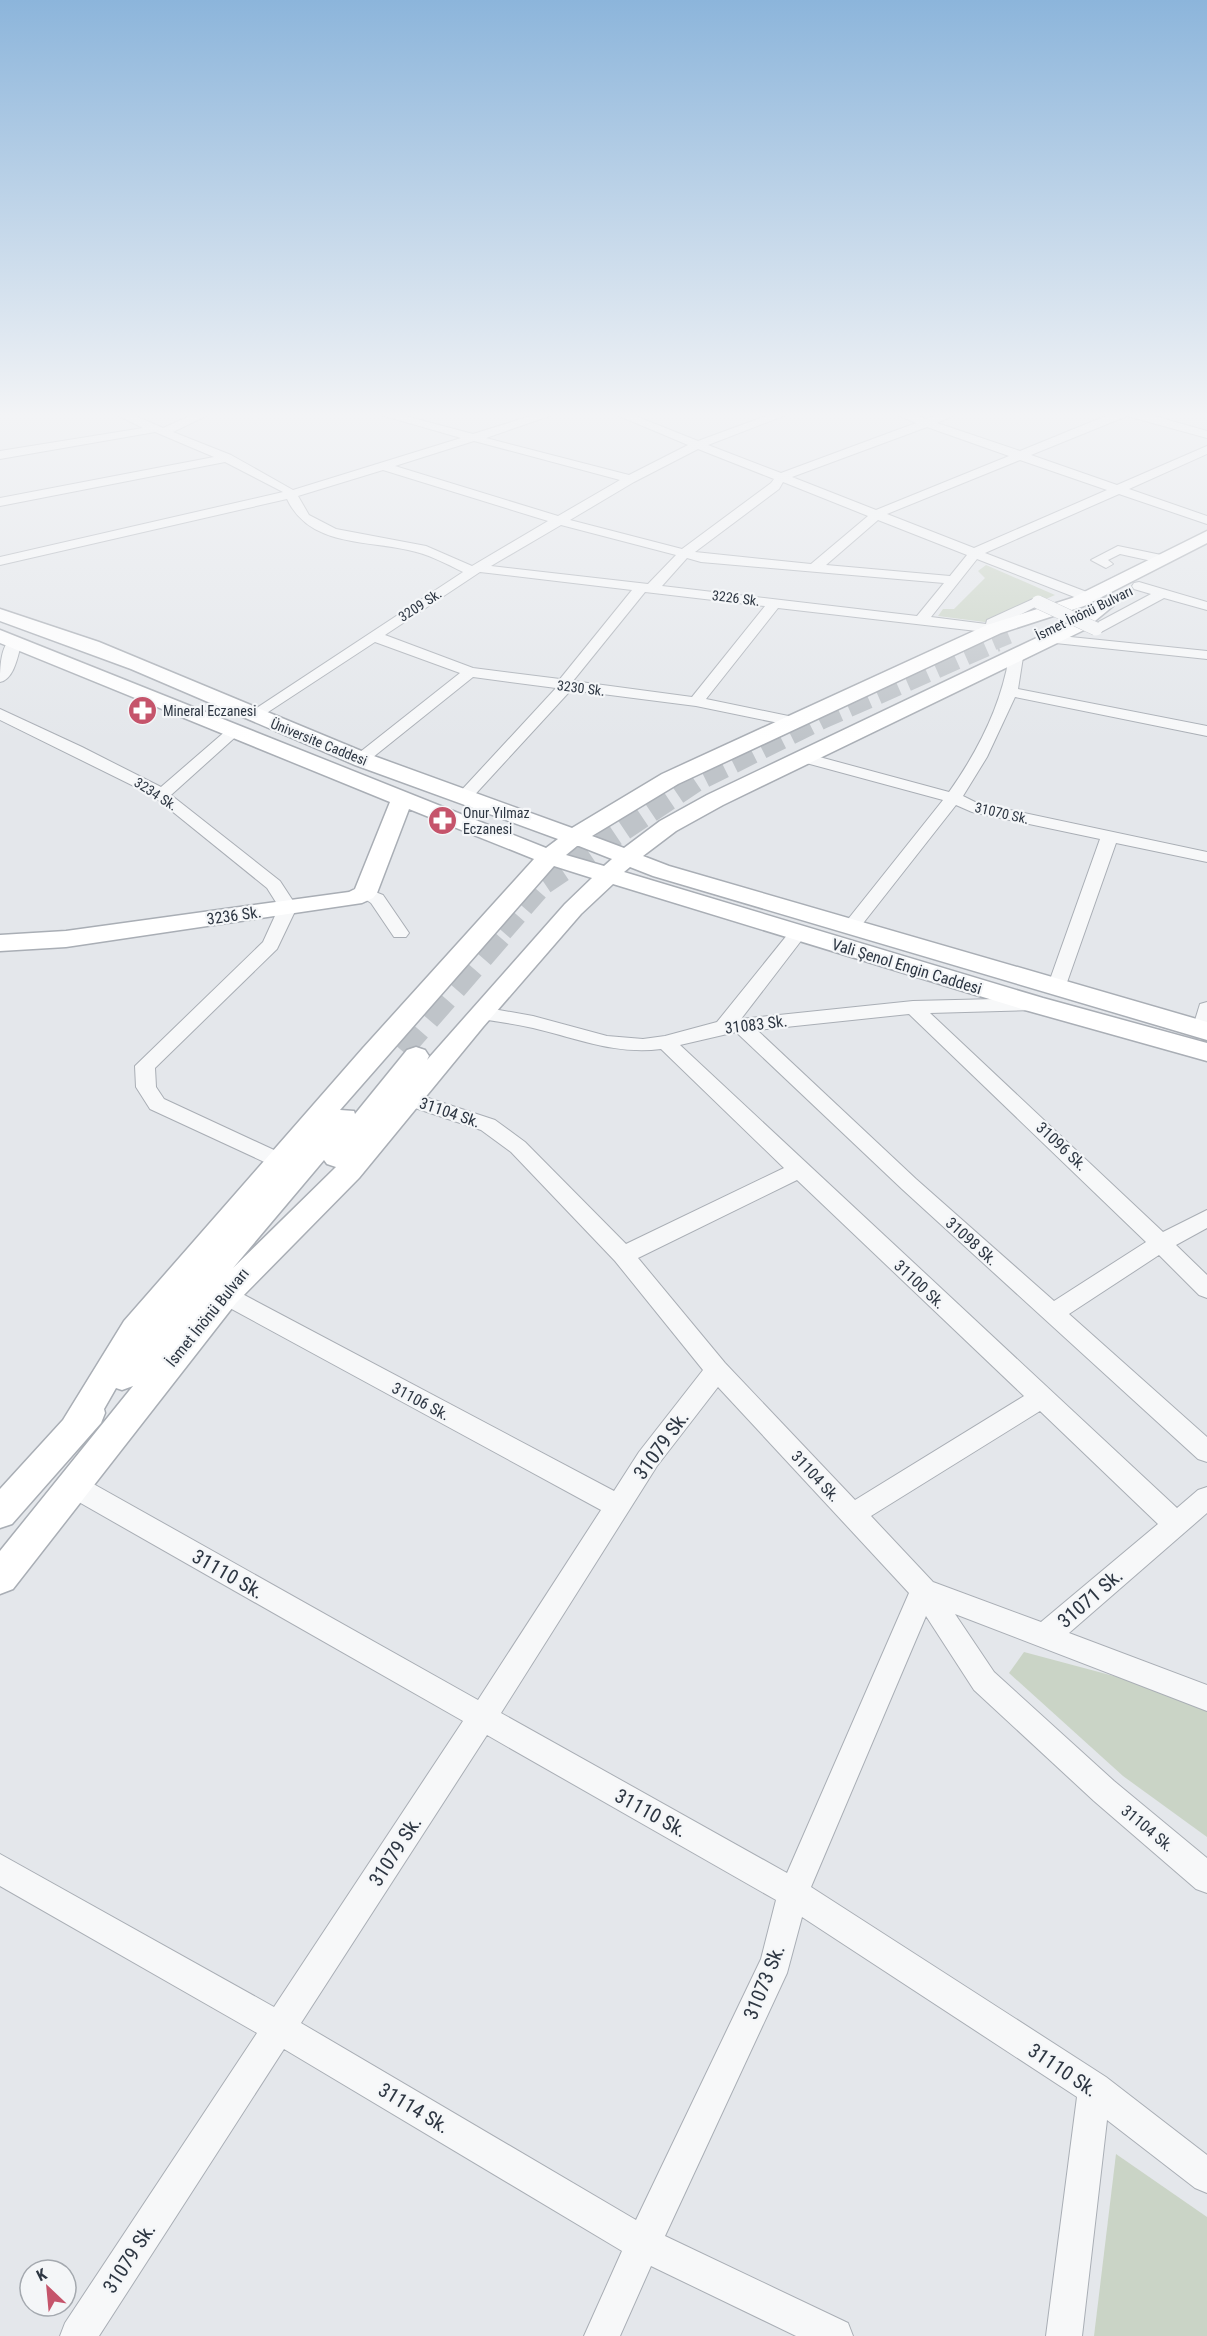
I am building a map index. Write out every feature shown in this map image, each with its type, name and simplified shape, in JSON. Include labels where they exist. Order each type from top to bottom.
[{"type":"main road","name":"İsmet İnönü Bulvarı","points":[[1133,581],[1161,559],[1207,536]]},
{"type":"main road","name":"İsmet İnönü Bulvarı","points":[[1008,637],[1133,581],[1207,556]]},
{"type":"main road","points":[[76,1426],[135,1330],[446,970],[549,857],[574,837],[670,778],[793,721],[1008,637],[1090,600]]},
{"type":"main road","points":[[225,1295],[349,1171],[573,909],[627,857],[668,826],[801,757],[1008,637],[1051,639],[1077,626],[1090,600]]},
{"type":"main road","name":"Üniversite Caddesi","points":[[0,615],[42,627],[362,759],[574,837]]},
{"type":"main road","name":"Üniversite Caddesi","points":[[7,638],[233,732],[549,857],[608,876]]},
{"type":"main road","points":[[670,778],[670,792],[678,799],[696,803],[715,800]]},
{"type":"main road","points":[[365,893],[402,798]]},
{"type":"main road","name":"Vali Şenol Engin Caddesi","points":[[574,837],[660,871],[1206,1030]]},
{"type":"main road","name":"Vali Şenol Engin Caddesi","points":[[608,876],[1035,1004],[1206,1030]]},
{"type":"main road","name":"3236 Sk.","points":[[0,943],[66,939],[354,898],[365,893]]},
{"type":"main road","name":"İsmet İnönü Bulvarı","points":[[0,1513],[408,1053],[225,1295],[0,1578]]},
{"type":"street","points":[[0,561],[170,522]]},
{"type":"street","name":"3226 Sk.","points":[[312,522],[338,536],[422,549],[476,569],[922,619],[1008,637]]},
{"type":"street","name":"3209 Sk.","points":[[254,715],[476,569],[557,522]]},
{"type":"street","points":[[567,522],[684,554],[814,568],[955,579]]},
{"type":"street","points":[[463,798],[564,686],[648,587],[684,554],[727,522]]},
{"type":"street","points":[[814,568],[869,522]]},
{"type":"street","points":[[899,522],[1090,600]]},
{"type":"street","points":[[922,619],[976,552],[1044,522]]},
{"type":"street","points":[[1161,559],[1128,553],[1106,564],[1133,581],[1207,606]]},
{"type":"street","points":[[851,927],[954,798],[986,745],[1010,692],[1008,637],[1038,602],[1096,629],[1163,593]]},
{"type":"street","points":[[696,702],[776,603]]},
{"type":"street","name":"3230 Sk.","points":[[373,636],[470,672],[696,702],[793,721]]},
{"type":"street","points":[[0,678],[4,673],[7,638]]},
{"type":"street","points":[[1051,639],[1207,655]]},
{"type":"street","points":[[362,759],[470,672]]},
{"type":"street","points":[[1010,692],[1207,731]]},
{"type":"street","name":"3234 Sk.","points":[[0,714],[76,750],[161,795],[274,885],[288,907]]},
{"type":"street","points":[[161,795],[233,732]]},
{"type":"street","name":"31070 Sk.","points":[[801,757],[954,798],[972,807],[1109,838],[1207,857]]},
{"type":"street","points":[[1056,988],[1109,838]]},
{"type":"street","points":[[365,893],[377,899],[400,933]]},
{"type":"street","points":[[280,1161],[157,1104],[146,1087],[145,1066],[271,945],[288,907]]},
{"type":"street","points":[[732,1026],[798,933]]},
{"type":"street","name":"31083 Sk.","points":[[482,1013],[532,1022],[607,1042],[643,1045],[732,1026],[913,1007],[1035,1004]]},
{"type":"street","name":"31096 Sk.","points":[[913,1007],[1095,1178],[1207,1289]]},
{"type":"street","name":"31098 Sk.","points":[[732,1026],[1207,1452]]},
{"type":"street","name":"31100 Sk.","points":[[665,1042],[1176,1524]]},
{"type":"street","name":"31104 Sk.","points":[[410,1099],[488,1125],[512,1143],[623,1255],[717,1370],[924,1590],[984,1681],[1104,1791],[1207,1878]]},
{"type":"street","points":[[623,1255],[799,1170]]},
{"type":"street","points":[[1053,1313],[1160,1244],[1207,1218]]},
{"type":"street","name":"31106 Sk.","points":[[225,1295],[618,1506]]},
{"type":"street","name":"31079 Sk.","points":[[78,2336],[482,1718],[648,1459],[717,1370]]},
{"type":"street","points":[[852,1515],[1041,1398]]},
{"type":"street","name":"31110 Sk.","points":[[72,1485],[793,1893],[1094,2089],[1207,2176]]},
{"type":"street","name":"31071 Sk.","points":[[924,1590],[1045,1636],[1207,1498]]},
{"type":"street","name":"31073 Sk.","points":[[602,2336],[776,1962],[793,1893],[924,1590]]},
{"type":"street","points":[[1045,1636],[1207,1698]]},
{"type":"street","name":"31114 Sk.","points":[[0,1869],[279,2028],[643,2244],[834,2336]]},
{"type":"street","points":[[1064,2336],[1094,2089]]},
{"type":"green space","points":[[986,565],[1055,595],[992,623],[938,616],[943,609],[954,609],[985,578],[978,571]]},
{"type":"green space","points":[[1024,1652],[1140,1683],[1207,1710],[1207,1837],[1123,1776],[1009,1673]]},
{"type":"green space","points":[[1116,2154],[1207,2217],[1207,2336],[1094,2336]]},
{"type":"tunnel","points":[[993,642],[1012,634]]},
{"type":"tunnel","points":[[502,931],[543,884],[696,781],[822,718],[996,641]]},
{"type":"tunnel","points":[[400,1049],[504,929]]},
{"type":"place","name":"Mineral Eczanesi","points":[[142,711]]},
{"type":"place","name":"Onur Yılmaz Eczanesi","points":[[442,821]]}]
